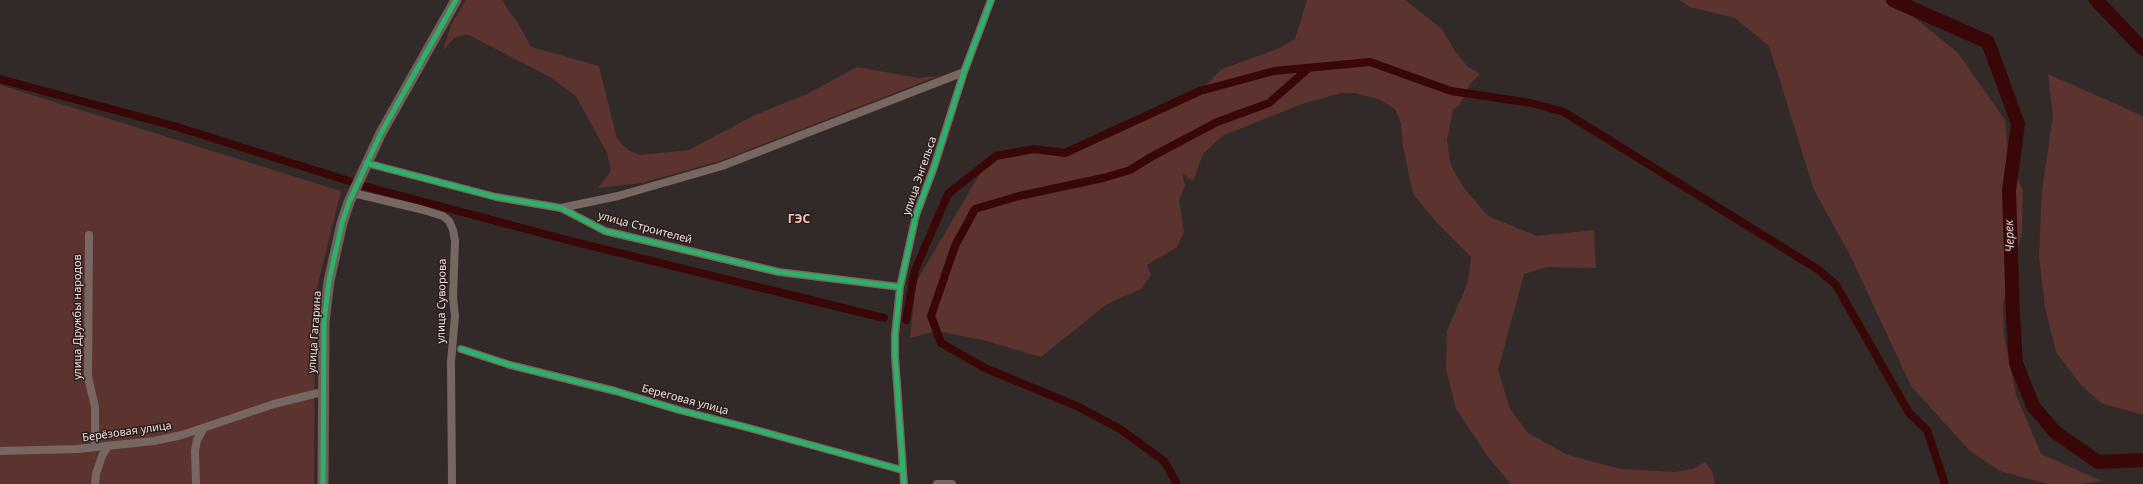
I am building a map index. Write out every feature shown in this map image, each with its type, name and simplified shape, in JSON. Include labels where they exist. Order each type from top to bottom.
[{"type":"street","name":"улица Гагарина","points":[[322,484],[324,322],[329,280],[342,223],[366,163],[456,0]]},
{"type":"street","name":"улица Энгельса","points":[[904,484],[895,349],[900,287],[916,215],[934,167],[964,72],[991,0]]},
{"type":"street","points":[[560,208],[618,196],[722,166],[964,72]]},
{"type":"street","name":"улица Строителей","points":[[366,163],[496,198],[560,208],[605,231],[779,272],[900,287]]},
{"type":"street","name":"улица Суворова","points":[[353,193],[420,208],[443,216],[449,220],[455,241],[454,338],[452,352],[452,484]]},
{"type":"street","name":"улица Дружбы народов","points":[[89,235],[88,377],[95,407],[95,447]]},
{"type":"street","points":[[452,352],[461,349],[454,338]]},
{"type":"street","name":"Береговая улица","points":[[461,349],[510,365],[615,391],[679,410],[902,470]]},
{"type":"street","name":"Берёзовая улица","points":[[0,451],[78,450],[154,441],[204,428],[274,404],[322,392]]},
{"type":"street","points":[[196,484],[195,451],[197,440],[204,428]]},
{"type":"street","points":[[95,484],[96,474],[102,456],[108,446]]},
{"type":"street","points":[[938,484],[952,484]]},
{"type":"shaded area","points":[[466,0],[503,0],[531,47],[599,66],[617,139],[628,150],[640,155],[689,150],[755,115],[807,94],[857,67],[918,78],[938,76],[720,161],[642,183],[598,188],[611,171],[607,153],[576,96],[550,77],[467,34],[454,38],[443,51],[451,25]]},
{"type":"shaded area","points":[[1307,0],[1405,0],[1442,29],[1455,51],[1468,67],[1480,74],[1470,84],[1460,104],[1453,110],[1447,140],[1451,166],[1464,188],[1488,216],[1537,236],[1594,230],[1596,268],[1547,267],[1524,274],[1498,370],[1510,409],[1528,433],[1568,455],[1621,469],[1675,472],[1693,469],[1705,462],[1712,471],[1715,484],[1511,484],[1489,458],[1456,409],[1446,369],[1447,331],[1468,282],[1471,257],[1437,223],[1413,194],[1403,146],[1401,123],[1395,109],[1381,100],[1356,93],[1341,93],[1302,104],[1222,136],[1203,154],[1193,181],[1182,173],[1185,185],[1179,200],[1184,232],[1177,247],[1147,265],[1151,275],[1141,289],[1107,304],[1041,357],[983,340],[937,331],[910,338],[916,282],[985,165],[996,156],[1034,149],[1065,153],[1200,91],[1222,69],[1280,48],[1295,39]]},
{"type":"shaded area","points":[[1679,0],[1893,0],[1958,53],[2005,120],[2008,154],[2023,191],[2022,233],[2003,303],[2004,336],[2016,395],[2041,454],[2102,481],[2079,484],[2048,484],[2000,471],[1970,451],[1911,386],[1850,255],[1814,190],[1769,46],[1735,18],[1690,7]]},
{"type":"shaded area","points":[[2048,74],[2143,116],[2143,415],[2101,403],[2081,385],[2056,352],[2045,307],[2039,256],[2042,190],[2053,116]]},
{"type":"shaded area","points":[[0,85],[341,191],[315,296],[314,484],[0,484]]},
{"type":"waterway","name":"Черек","points":[[1893,0],[1988,42],[2018,124],[2009,190],[2013,316],[2016,363],[2033,406],[2055,432],[2098,462],[2143,460]]},
{"type":"waterway","name":"Черек","points":[[2096,0],[2143,49]]},
{"type":"waterway","points":[[906,320],[915,270],[948,194],[996,156],[1034,149],[1065,153],[1200,91],[1274,71],[1370,62],[1451,91],[1531,103],[1564,112],[1819,270],[1836,285],[1909,413],[1927,430],[1945,484]]},
{"type":"waterway","points":[[1177,484],[1164,461],[1120,429],[1079,407],[985,368],[941,343],[931,316],[955,246],[975,209],[1019,196],[1103,178],[1130,170],[1151,157],[1217,122],[1269,103],[1309,68]]},
{"type":"waterway","points":[[0,79],[174,126],[349,181]]},
{"type":"waterway","points":[[364,186],[571,241],[884,318]]},
{"type":"cycle path","points":[[323,484],[324,322],[329,281],[342,223],[349,202],[381,133],[456,0]]},
{"type":"cycle path","points":[[904,484],[895,356],[895,335],[900,287],[916,215],[934,167],[964,72],[991,0]]},
{"type":"cycle path","points":[[366,163],[496,197],[561,208],[605,231],[779,272],[900,287]]},
{"type":"cycle path","points":[[461,349],[510,365],[615,391],[679,410],[902,470]]},
{"type":"district","name":"ГЭС","points":[[799,220]]}]
